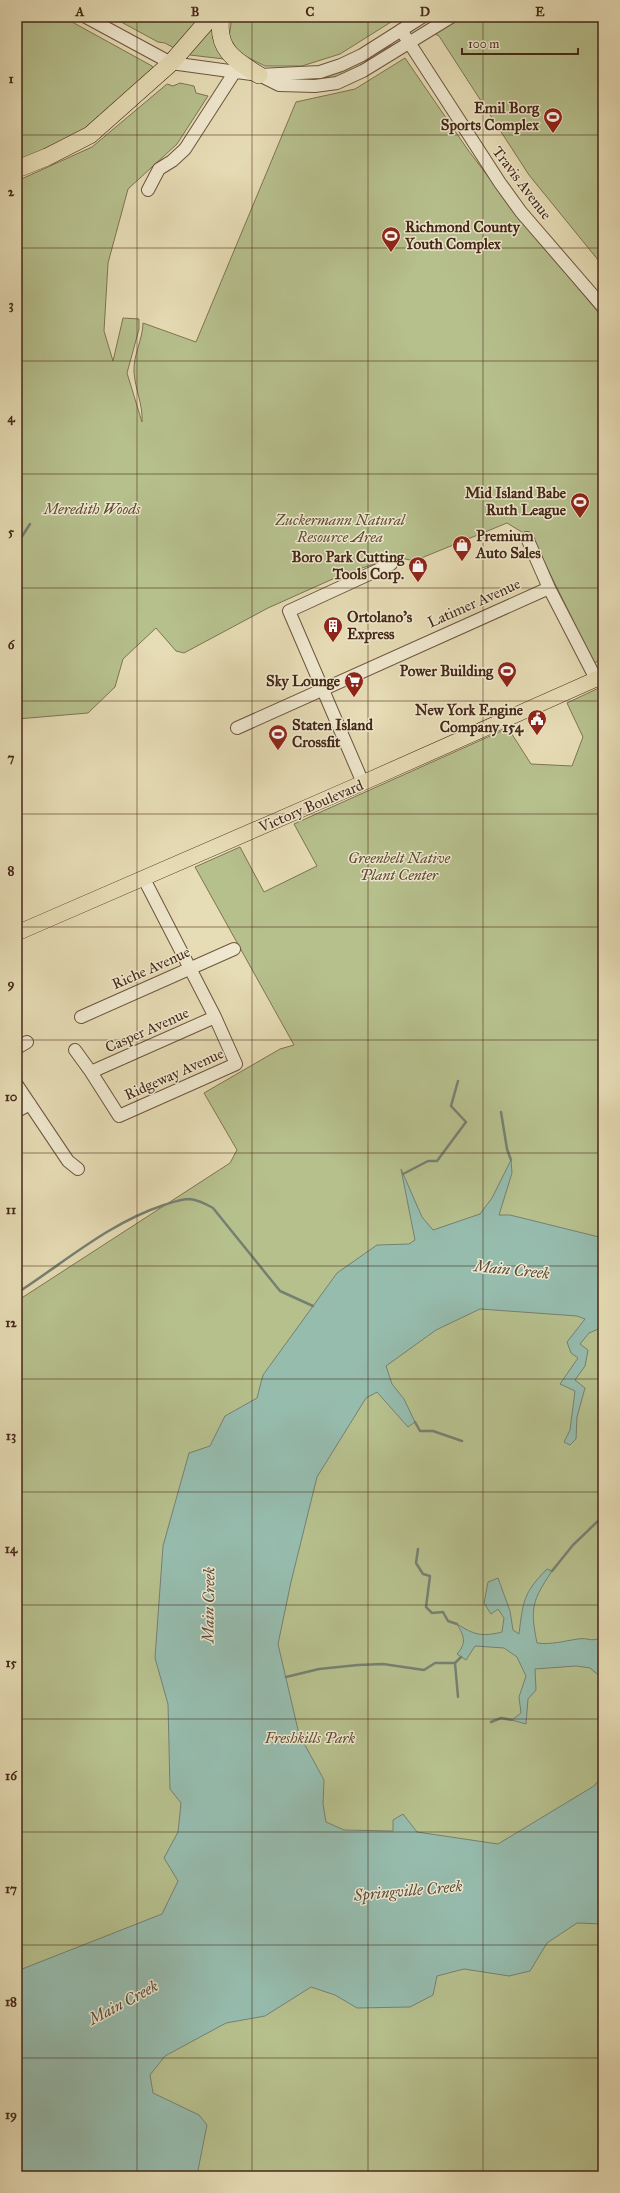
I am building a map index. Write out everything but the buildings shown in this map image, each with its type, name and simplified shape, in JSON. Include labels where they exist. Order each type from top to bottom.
[{"type":"highway","points":[[17,169],[47,157],[90,135],[171,63],[211,17]]},
{"type":"highway","points":[[221,17],[219,30],[221,38],[230,54],[259,75]]},
{"type":"main road","name":"Victory Boulevard","points":[[17,933],[363,783],[599,677]]},
{"type":"street","points":[[86,17],[171,63],[234,73],[259,75],[320,72],[362,54],[422,17]]},
{"type":"street","points":[[259,75],[279,85],[315,86],[337,83],[363,71],[451,17]]},
{"type":"street","name":"Travis Avenue","points":[[401,30],[408,44],[508,195],[603,307]]},
{"type":"street","points":[[148,190],[159,169],[172,161],[185,148],[234,73]]},
{"type":"street","points":[[527,538],[549,588],[599,677]]},
{"type":"street","points":[[363,783],[324,688],[289,611],[391,564]]},
{"type":"street","name":"Latimer Avenue","points":[[237,728],[549,588]]},
{"type":"street","name":"Ridgeway Avenue","points":[[75,1050],[119,1116],[236,1064],[216,1017],[144,879]]},
{"type":"street","name":"Riche Avenue","points":[[82,1017],[190,967],[234,949]]},
{"type":"street","name":"Casper Avenue","points":[[91,1072],[216,1017]]},
{"type":"street","points":[[17,1085],[68,1161],[78,1169]]},
{"type":"street","points":[[17,1111],[30,1104]]},
{"type":"green space","points":[[24,17],[63,17],[152,66],[154,70],[88,128],[17,162],[17,21]]},
{"type":"green space","points":[[112,17],[202,17],[174,48],[165,43],[158,42]]},
{"type":"green space","points":[[232,17],[399,17],[340,54],[302,66],[265,66],[239,53],[229,37]]},
{"type":"green space","name":"Emil Borg Sports Complex","points":[[462,17],[603,17],[603,266],[529,175],[439,36],[435,34]]},
{"type":"green space","points":[[211,27],[224,59],[190,55],[189,54]]},
{"type":"green space","points":[[397,44],[348,74],[337,78],[316,80],[316,77],[346,70],[390,46]]},
{"type":"green space","points":[[405,58],[468,150],[522,221],[603,318],[603,659],[594,663],[535,543],[530,537],[507,523],[414,561],[397,557],[346,573],[268,608],[184,653],[176,651],[156,628],[123,659],[115,687],[88,713],[17,719],[17,181],[92,147],[167,84],[173,86],[180,83],[194,86],[196,93],[208,96],[177,144],[128,189],[108,263],[104,331],[113,361],[123,318],[139,319],[139,329],[127,373],[142,422],[134,366],[143,329],[143,323],[196,342],[296,102],[355,89]]},
{"type":"green space","name":"Freshkills Park","points":[[603,686],[603,2176],[17,2176],[17,1301],[230,1163],[237,1150],[204,1093],[280,1049],[294,1045],[195,867],[240,847],[264,892],[317,866],[294,824],[508,728],[531,764],[572,766],[583,737],[567,703]]},
{"type":"water","points":[[511,1160],[512,1173],[499,1215],[510,1215],[603,1238],[603,1327],[589,1333],[580,1344],[588,1350],[585,1366],[575,1380],[585,1388],[577,1417],[576,1439],[570,1445],[564,1442],[570,1430],[575,1391],[560,1384],[578,1358],[571,1353],[567,1342],[585,1319],[577,1316],[480,1309],[436,1330],[386,1366],[392,1384],[404,1399],[415,1422],[408,1427],[377,1392],[366,1398],[317,1477],[291,1582],[278,1644],[299,1734],[324,1780],[323,1804],[326,1822],[344,1830],[393,1831],[393,1820],[403,1814],[417,1832],[498,1844],[594,1786],[603,1776],[603,1924],[577,1923],[547,1943],[530,1971],[509,1976],[464,1969],[437,1976],[433,1995],[410,2007],[357,2008],[335,1995],[311,1987],[265,2016],[226,2023],[165,2056],[150,2075],[153,2093],[199,2115],[207,2125],[197,2175],[17,2176],[17,1971],[162,1914],[178,1881],[164,1858],[178,1832],[181,1803],[170,1789],[168,1704],[155,1658],[163,1546],[189,1453],[210,1446],[225,1416],[257,1398],[263,1375],[337,1273],[377,1245],[409,1244],[415,1240],[401,1169],[422,1217],[433,1230],[480,1214],[492,1198]]},
{"type":"water","points":[[547,1569],[552,1571],[540,1590],[534,1605],[533,1613],[537,1643],[553,1643],[582,1639],[595,1640],[603,1637],[603,1679],[590,1668],[576,1666],[535,1669],[536,1690],[528,1699],[526,1724],[512,1720],[521,1713],[519,1697],[526,1676],[517,1657],[504,1648],[475,1646],[466,1660],[457,1654],[463,1643],[463,1636],[457,1624],[469,1631],[483,1635],[502,1632],[504,1618],[498,1609],[491,1614],[484,1603],[488,1582],[498,1578],[510,1611],[513,1630],[519,1634],[523,1606],[526,1598],[533,1585]]},
{"type":"waterway","points":[[17,538],[21,538],[30,524]]},
{"type":"waterway","points":[[403,1174],[428,1161],[437,1161],[466,1122],[451,1106],[458,1081]]},
{"type":"waterway","points":[[501,1112],[507,1149],[511,1160]]},
{"type":"waterway","points":[[17,1293],[88,1244],[125,1222],[164,1205],[180,1200],[190,1199],[199,1201],[213,1208],[280,1291],[313,1306]]},
{"type":"waterway","points":[[415,1422],[420,1431],[433,1431],[462,1441]]},
{"type":"waterway","points":[[552,1571],[573,1545],[599,1520]]},
{"type":"waterway","points":[[418,1549],[416,1563],[423,1574],[430,1576],[426,1607],[432,1613],[443,1612],[448,1621],[457,1624]]},
{"type":"waterway","points":[[458,1697],[455,1663],[461,1657]]},
{"type":"waterway","points":[[286,1677],[319,1669],[358,1665],[383,1664],[424,1670],[435,1663],[455,1663]]},
{"type":"waterway","points":[[491,1722],[501,1718],[512,1720]]},
{"type":"place","name":"Emil Borg Sports Complex","points":[[553,134]]},
{"type":"place","name":"Richmond County Youth Complex","points":[[391,253]]},
{"type":"place","name":"Mid Island Babe Ruth League","points":[[580,519]]},
{"type":"place","name":"Premium Auto Sales","points":[[462,562]]},
{"type":"place","name":"Boro Park Cutting Tools Corp.","points":[[418,583]]},
{"type":"place","name":"Ortolano's Express","points":[[333,643]]},
{"type":"place","name":"Power Building","points":[[507,688]]},
{"type":"place","name":"Sky Lounge","points":[[354,698]]},
{"type":"place","name":"New York Engine Company 154","points":[[537,736]]},
{"type":"place","name":"Staten Island Crossfit","points":[[278,751]]},
{"type":"park label","name":"Meredith Woods","points":[[92,509]]},
{"type":"park label","name":"Zuckermann Natural Resource Area","points":[[340,528]]},
{"type":"park label","name":"Greenbelt Native Plant Center","points":[[399,866]]},
{"type":"water label","name":"Main Creek","points":[[512,1269]]},
{"type":"water label","name":"Main Creek","points":[[208,1605]]},
{"type":"water label","name":"Springville Creek","points":[[408,1890]]},
{"type":"water label","name":"Main Creek","points":[[123,2002]]}]
